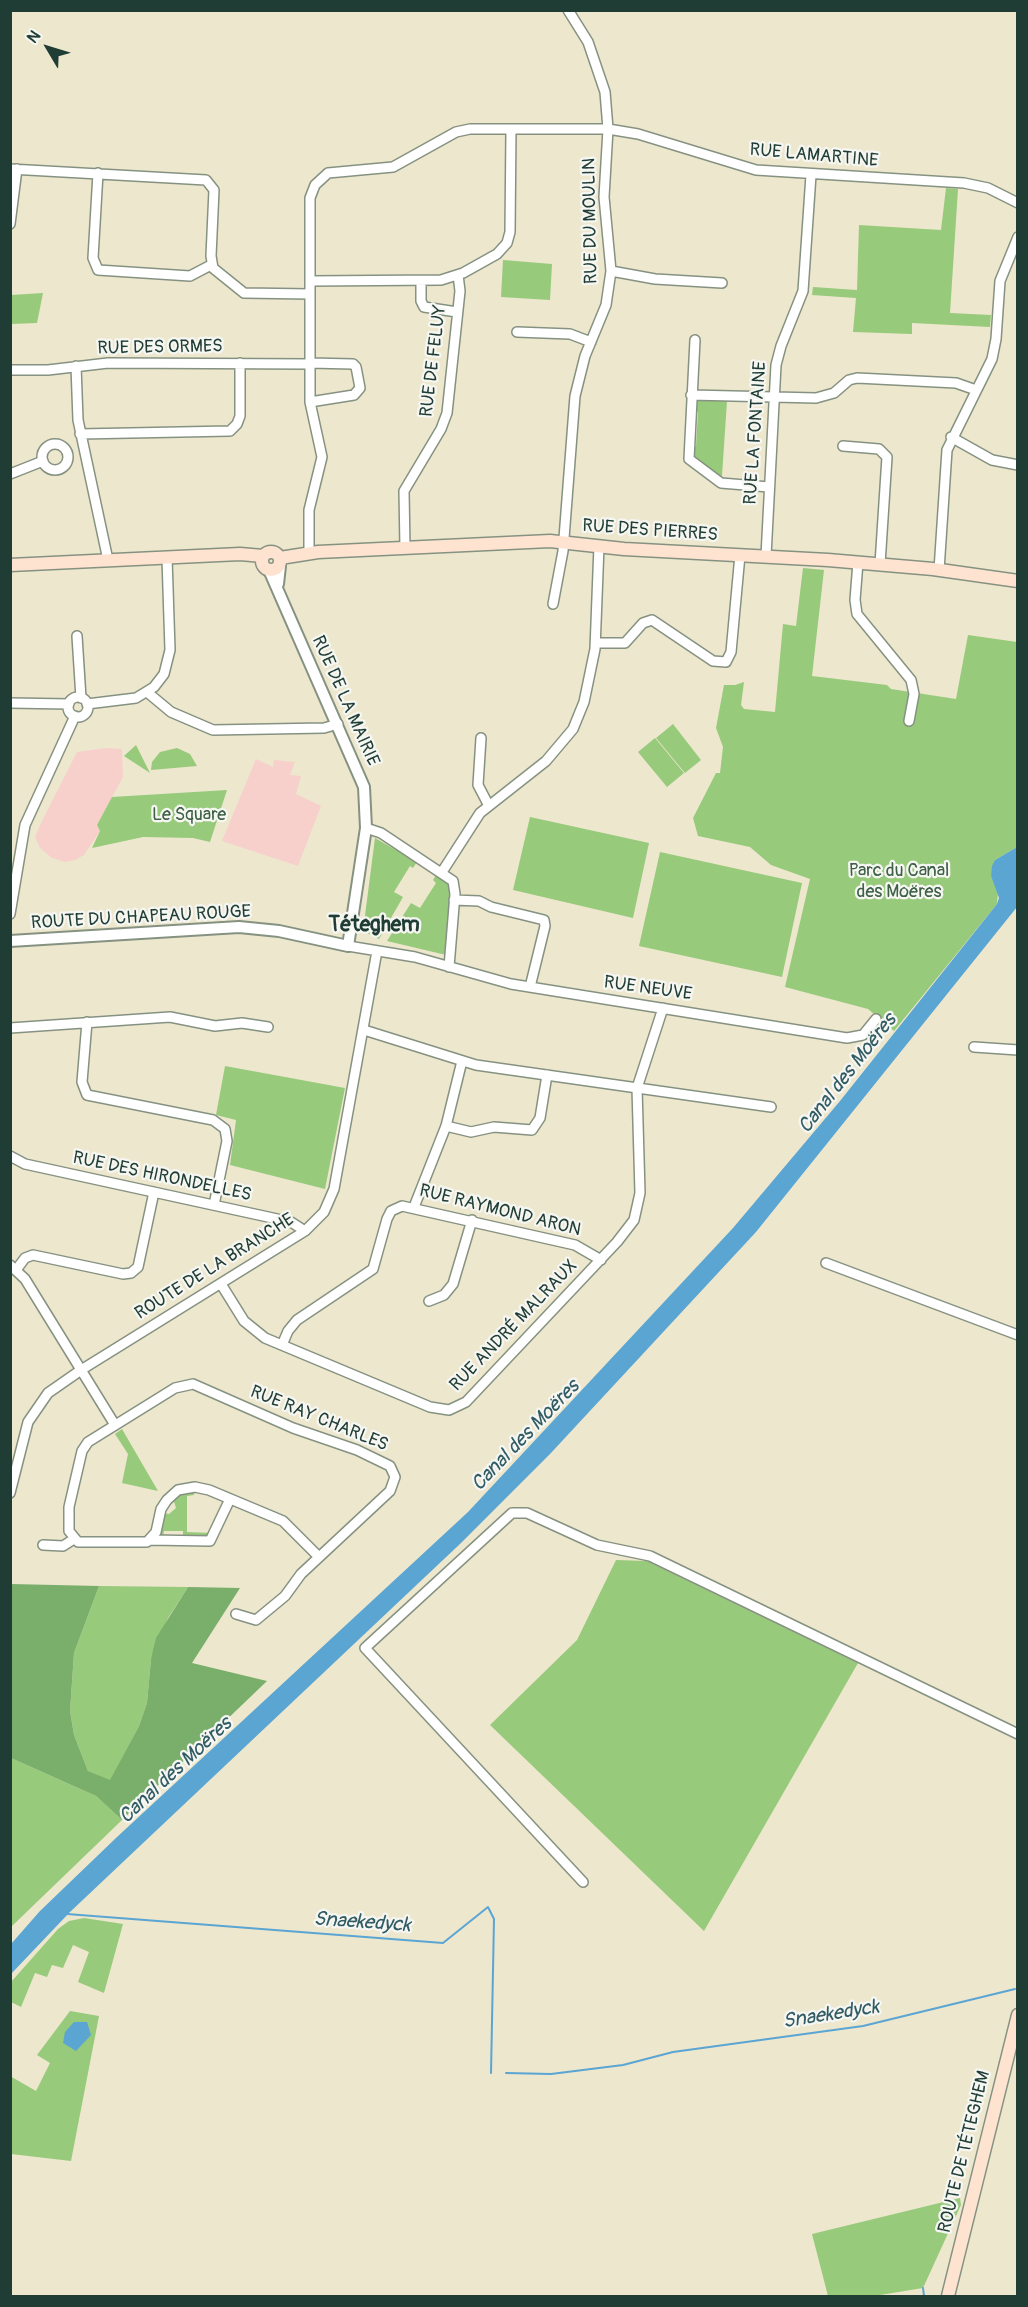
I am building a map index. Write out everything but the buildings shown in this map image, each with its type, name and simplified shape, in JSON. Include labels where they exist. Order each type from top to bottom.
[{"type":"main road","name":"RUE DES PIERRES","points":[[167,558],[247,554],[264,556],[271,552],[276,565],[309,553],[564,542],[858,562],[1017,581]]},
{"type":"main road","points":[[10,565],[167,558]]},
{"type":"main road","name":"ROUTE DE TÉTEGHEM","points":[[948,2296],[1017,2015]]},
{"type":"street","name":"RUE DU MOULIN","points":[[553,604],[564,542],[573,407],[581,368],[606,305],[611,271],[604,197],[608,129],[604,85],[586,36],[568,10]]},
{"type":"street","name":"RUE DE FELUY","points":[[310,281],[421,282],[458,276],[497,254],[508,239],[511,129]]},
{"type":"street","name":"RUE LAMARTINE","points":[[309,553],[309,510],[322,461],[310,402],[311,195],[315,185],[325,175],[334,171],[374,171],[396,166],[460,131],[608,129],[638,134],[752,169],[964,183],[988,188],[1017,203]]},
{"type":"street","points":[[10,224],[14,169],[201,178],[210,182],[214,190],[211,265]]},
{"type":"street","points":[[98,173],[93,261],[98,270],[190,276],[211,265]]},
{"type":"street","name":"RUE LA FONTAINE","points":[[766,556],[774,396],[779,350],[797,309],[804,286],[811,174]]},
{"type":"street","points":[[939,570],[945,463],[951,437],[994,350],[1000,281],[1017,237]]},
{"type":"street","points":[[211,265],[244,293],[310,294]]},
{"type":"street","points":[[611,271],[655,279],[722,284]]},
{"type":"street","name":"RUE DE FELUY","points":[[405,548],[404,491],[445,421],[457,312],[458,276]]},
{"type":"street","points":[[421,282],[423,306],[457,312]]},
{"type":"street","points":[[517,332],[570,334],[591,342]]},
{"type":"street","points":[[695,340],[687,454],[691,462],[721,483],[769,487]]},
{"type":"street","name":"RUE DES ORMES","points":[[10,370],[108,363],[353,364],[360,388],[354,395],[310,402]]},
{"type":"street","points":[[81,434],[230,431],[236,426],[240,416],[240,363]]},
{"type":"street","points":[[76,366],[76,408],[108,560]]},
{"type":"street","points":[[691,395],[825,396],[857,378],[956,383],[976,390]]},
{"type":"street","points":[[951,437],[992,460],[1017,465]]},
{"type":"street","points":[[843,446],[879,449],[887,457],[880,564]]},
{"type":"street","points":[[10,474],[43,461]]},
{"type":"street","points":[[442,872],[477,816],[546,762],[565,741],[584,702],[596,643],[599,546]]},
{"type":"street","points":[[596,643],[625,643],[643,623],[652,620],[713,662],[726,662],[731,652],[740,555]]},
{"type":"street","points":[[10,703],[69,704],[74,699],[84,701],[133,699],[147,692],[161,678],[170,658],[167,558]]},
{"type":"street","points":[[858,562],[857,614],[911,680],[914,694],[909,721]]},
{"type":"street","name":"RUE DE LA MAIRIE","points":[[276,565],[283,602],[364,786],[366,828],[348,946]]},
{"type":"street","points":[[75,716],[85,714],[77,636]]},
{"type":"street","points":[[147,692],[171,712],[213,730],[324,728],[338,724]]},
{"type":"street","points":[[69,704],[70,711],[75,716]]},
{"type":"street","points":[[10,914],[15,849],[75,716]]},
{"type":"street","points":[[481,738],[478,785],[489,806]]},
{"type":"street","points":[[366,828],[378,831],[442,872],[454,884],[449,967]]},
{"type":"street","points":[[454,900],[476,901],[544,920],[545,926],[530,987]]},
{"type":"street","name":"ROUTE DU CHAPEAU ROUGE","points":[[10,941],[239,927],[307,937],[348,946]]},
{"type":"street","name":"RUE NEUVE","points":[[348,946],[408,956],[530,987],[851,1038],[863,1035],[876,1019]]},
{"type":"street","name":"ROUTE DE LA BRANCHE","points":[[10,1493],[30,1417],[48,1393],[81,1370],[305,1231],[322,1215],[333,1192],[377,951]]},
{"type":"street","name":"RUE ANDRÉ MALRAUX","points":[[221,1284],[250,1327],[261,1336],[430,1407],[452,1409],[466,1402],[477,1393],[627,1231],[638,1207],[640,1184],[637,1088],[663,1008]]},
{"type":"street","points":[[10,1028],[170,1017],[215,1026],[242,1023],[268,1027]]},
{"type":"street","points":[[87,1022],[82,1082],[87,1095],[213,1120],[225,1129],[227,1141],[213,1205]]},
{"type":"street","points":[[364,1030],[462,1061],[547,1076],[771,1107]]},
{"type":"street","points":[[974,1047],[1017,1050]]},
{"type":"street","points":[[414,1207],[446,1126],[462,1061]]},
{"type":"street","points":[[446,1126],[471,1132],[494,1127],[532,1130],[540,1118],[547,1076]]},
{"type":"street","name":"RUE DES HIRONDELLES","points":[[10,1156],[29,1165],[291,1222],[305,1231]]},
{"type":"street","points":[[115,1425],[25,1279],[13,1268],[26,1258],[33,1256],[123,1274],[131,1273],[138,1267],[154,1192]]},
{"type":"street","name":"RUE RAYMOND ARON","points":[[282,1345],[288,1331],[297,1320],[373,1269],[386,1221],[391,1211],[402,1206],[472,1220],[578,1246],[601,1260]]},
{"type":"street","points":[[429,1301],[444,1295],[455,1282],[472,1220]]},
{"type":"street","points":[[826,1263],[1017,1335]]},
{"type":"street","name":"RUE RAY CHARLES","points":[[74,1539],[69,1531],[69,1507],[82,1451],[88,1442],[179,1386],[196,1384],[293,1428],[357,1450],[388,1464],[395,1476],[390,1491],[301,1574],[285,1596],[260,1618],[251,1621],[236,1614]]},
{"type":"street","points":[[150,1540],[156,1532],[162,1506],[178,1490],[202,1487],[286,1523],[319,1557]]},
{"type":"street","points":[[42,1545],[63,1546],[74,1539],[82,1543],[142,1543],[150,1540],[210,1541],[230,1499]]},
{"type":"street","points":[[583,1882],[365,1648],[512,1513],[525,1512],[597,1545],[650,1556],[1017,1734]]},
{"type":"shaded area","points":[[106,748],[122,749],[123,777],[97,825],[100,831],[84,855],[65,862],[52,858],[40,848],[35,837],[41,823],[77,752]]},
{"type":"shaded area","points":[[256,759],[273,767],[274,760],[295,762],[290,775],[301,776],[296,794],[321,806],[298,866],[222,841]]},
{"type":"green space","points":[[946,188],[958,189],[950,313],[991,315],[990,327],[912,323],[912,334],[853,332],[856,298],[812,295],[813,287],[857,290],[859,225],[941,230]]},
{"type":"green space","points":[[503,260],[552,264],[550,300],[501,297]]},
{"type":"green space","points":[[43,293],[37,323],[11,324],[11,295]]},
{"type":"green space","points":[[700,399],[727,401],[722,476],[714,474],[692,457],[692,449],[696,446],[698,412],[694,409],[695,403]]},
{"type":"green space","name":"Parc du Canal des Moëres","points":[[803,568],[824,570],[812,676],[887,685],[891,689],[956,699],[968,635],[1017,642],[1017,847],[995,860],[991,876],[998,892],[997,904],[894,1031],[868,1009],[785,987],[810,879],[771,865],[750,847],[698,836],[693,818],[716,773],[720,773],[723,747],[716,728],[724,685],[744,682],[741,705],[744,709],[775,712],[783,624],[796,626]]},
{"type":"green space","points":[[673,724],[701,760],[685,773],[656,738]]},
{"type":"green space","points":[[655,738],[684,773],[667,787],[638,752]]},
{"type":"green space","points":[[136,745],[150,773],[124,756]]},
{"type":"green space","points":[[177,748],[190,754],[197,766],[151,770],[152,762],[160,752]]},
{"type":"green space","name":"Le Square","points":[[227,790],[210,842],[193,838],[143,837],[92,848],[100,831],[97,825],[112,797]]},
{"type":"green space","points":[[530,817],[649,843],[633,918],[513,890]]},
{"type":"green space","points":[[375,838],[417,862],[413,868],[410,866],[394,892],[403,897],[379,939],[363,931]]},
{"type":"green space","points":[[660,852],[802,883],[782,977],[639,946]]},
{"type":"green space","points":[[436,875],[449,883],[451,888],[446,955],[387,941],[411,903],[420,908],[436,883],[433,880]]},
{"type":"green space","points":[[225,1066],[345,1088],[325,1189],[230,1165],[236,1120],[216,1115]]},
{"type":"green space","points":[[122,1429],[158,1491],[122,1483],[128,1454],[115,1434]]},
{"type":"green space","points":[[194,1491],[194,1495],[187,1496],[187,1532],[212,1533],[210,1537],[183,1538],[183,1531],[164,1531],[163,1538],[160,1538],[163,1513],[169,1514],[176,1508],[173,1498],[180,1493]]},
{"type":"green space","points":[[616,1560],[647,1561],[858,1663],[704,1931],[490,1725],[577,1640]]},
{"type":"green space","points":[[11,1584],[99,1586],[74,1653],[70,1711],[74,1735],[88,1771],[110,1780],[139,1726],[147,1703],[151,1659],[156,1638],[188,1587],[240,1588],[192,1663],[267,1681],[122,1820],[96,1796],[11,1758]]},
{"type":"green space","points":[[99,1586],[188,1587],[168,1618],[151,1659],[147,1703],[139,1726],[110,1781],[88,1771],[74,1735],[70,1711],[74,1653]]},
{"type":"green space","points":[[11,1758],[96,1796],[122,1820],[11,1927]]},
{"type":"green space","points":[[84,1918],[123,1924],[104,1993],[78,1982],[89,1952],[73,1945],[63,1968],[52,1965],[47,1977],[35,1973],[21,2007],[11,2002],[11,1982],[58,1929],[69,1921]]},
{"type":"green space","points":[[70,2011],[99,2016],[71,2161],[11,2154],[10,2076],[36,2091],[50,2063],[37,2055]]},
{"type":"green space","points":[[960,2198],[961,2205],[923,2288],[874,2296],[828,2296],[812,2234]]},
{"type":"water","points":[[1017,847],[1017,907],[756,1232],[550,1454],[461,1543],[70,1912],[11,1974],[11,1944],[40,1911],[468,1512],[733,1228],[840,1101],[997,904],[999,898],[991,876],[992,866],[995,860]]},
{"type":"water","points":[[74,2022],[87,2022],[91,2035],[76,2051],[63,2043],[65,2032]]},
{"type":"waterway","name":"Snaekedyck","points":[[67,1914],[443,1943],[488,1907],[494,1919],[491,2073]]},
{"type":"waterway","name":"Snaekedyck","points":[[506,2073],[551,2074],[623,2065],[673,2052],[863,2026],[1015,1989]]},
{"type":"waterway","points":[[923,2288],[924,2296]]},
{"type":"district","name":"Téteghem","points":[[374,926]]},
{"type":"water label","name":"Canal des Moëres","points":[[848,1074]]},
{"type":"water label","name":"Canal des Moëres","points":[[526,1436]]},
{"type":"water label","name":"Canal des Moëres","points":[[176,1771]]}]
